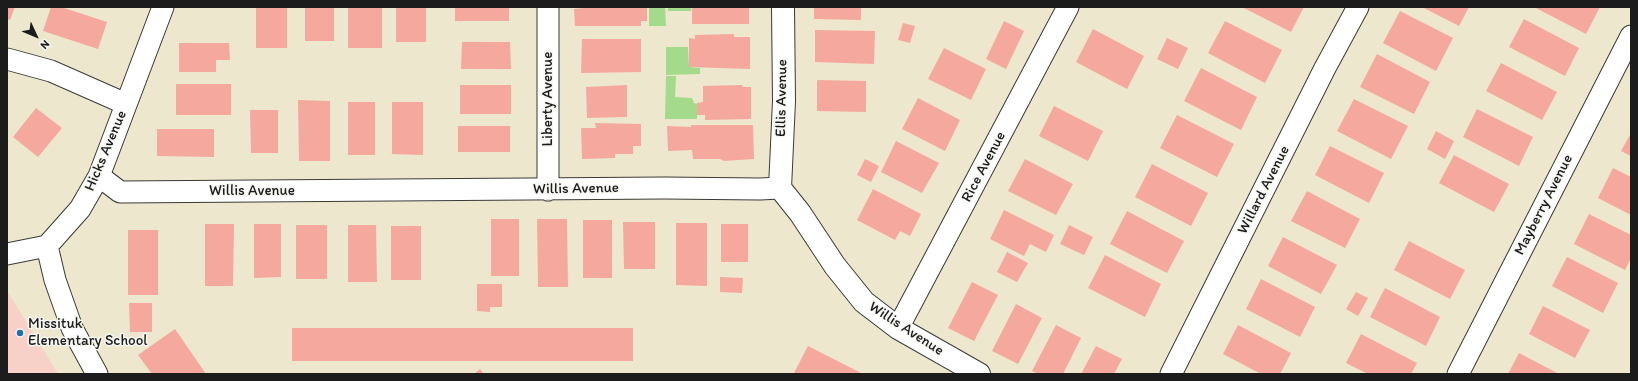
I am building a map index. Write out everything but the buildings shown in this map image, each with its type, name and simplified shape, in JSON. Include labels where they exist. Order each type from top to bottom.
[{"type":"street","name":"Hicks Avenue","points":[[47,246],[80,209],[99,176],[163,7]]},
{"type":"street","name":"Liberty Avenue","points":[[548,7],[548,190]]},
{"type":"street","name":"Ellis Avenue","points":[[780,188],[784,101],[783,7]]},
{"type":"street","name":"Rice Avenue","points":[[898,328],[1068,7]]},
{"type":"street","name":"Willard Avenue","points":[[1171,374],[1358,7]]},
{"type":"street","name":"Mayberry Avenue","points":[[1458,374],[1631,36]]},
{"type":"street","points":[[7,59],[51,71],[126,104]]},
{"type":"street","name":"Willis Avenue","points":[[99,176],[120,192],[780,188],[800,213],[836,266],[864,302],[898,328],[979,374]]},
{"type":"street","points":[[7,254],[47,246],[55,280],[72,328],[97,374]]},
{"type":"shaded area","name":"Missituk Elementary School","points":[[7,291],[8,292],[58,374],[7,374]]},
{"type":"green space","points":[[649,7],[665,7],[666,26],[649,26]]},
{"type":"green space","points":[[668,7],[691,7],[691,11],[668,11]]},
{"type":"green space","points":[[666,47],[688,47],[689,67],[700,68],[700,74],[666,75]]},
{"type":"green space","points":[[666,76],[676,76],[675,97],[692,98],[694,103],[697,104],[697,119],[665,119]]},
{"type":"place","name":"Missituk Elementary School","points":[[20,333]]}]
